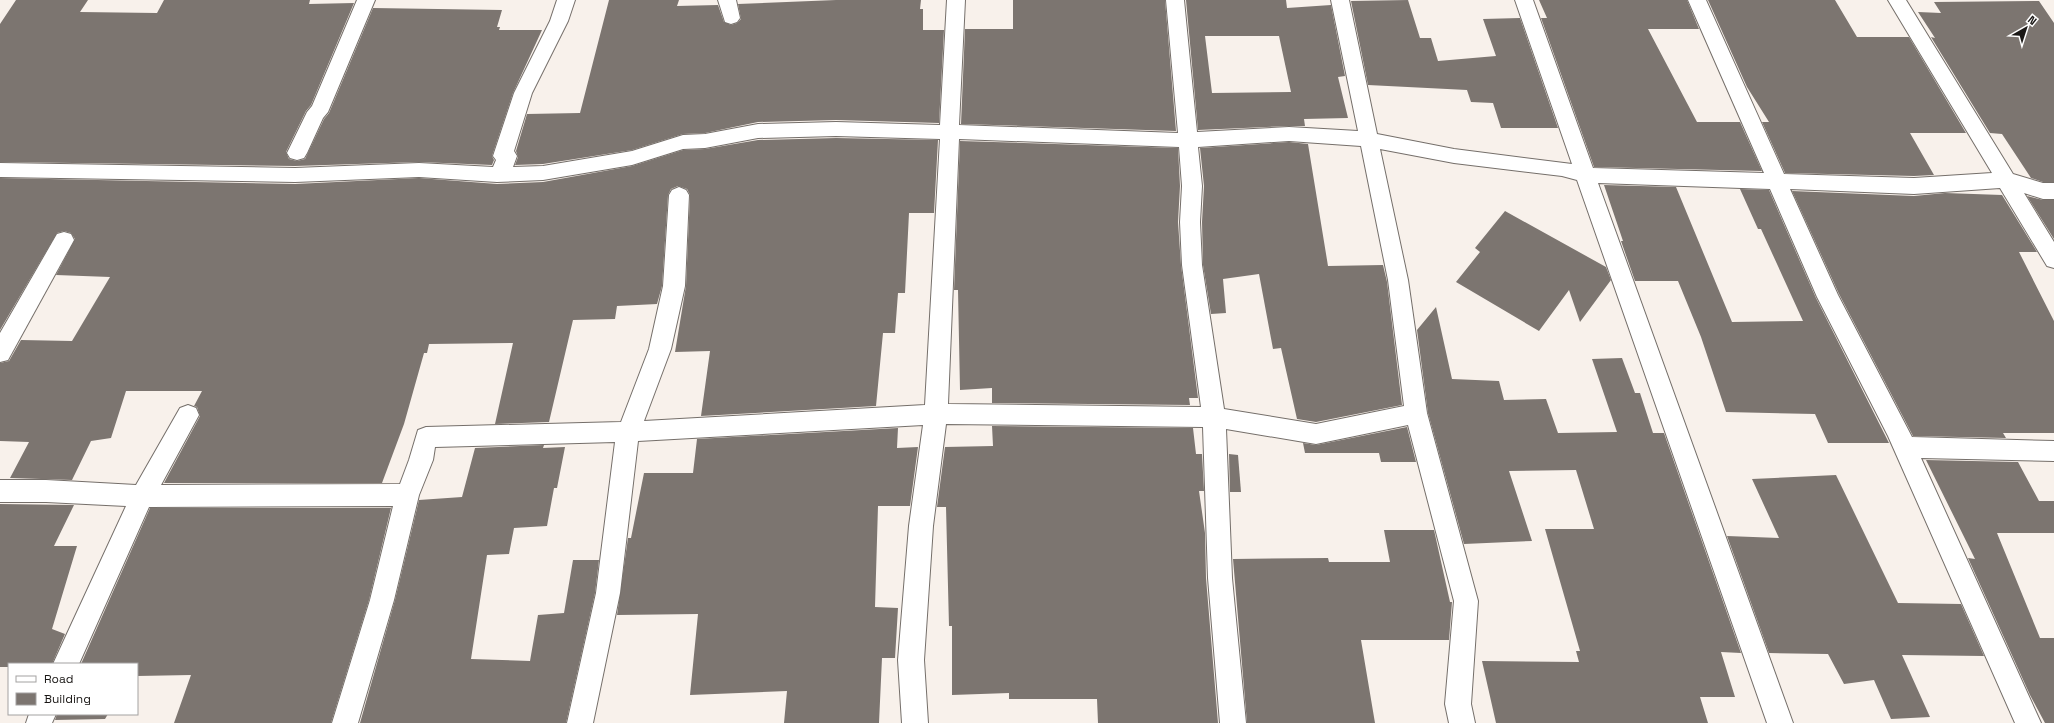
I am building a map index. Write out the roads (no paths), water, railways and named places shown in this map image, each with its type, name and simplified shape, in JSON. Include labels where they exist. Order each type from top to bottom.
[{"type":"street","points":[[297,154],[316,112],[319,112],[366,0]]},
{"type":"street","points":[[503,167],[507,156],[503,156],[523,93],[559,21],[566,0]]},
{"type":"street","points":[[726,0],[731,18]]},
{"type":"street","points":[[915,723],[911,660],[921,526],[936,414],[956,0]]},
{"type":"street","points":[[1175,0],[1192,186],[1190,222],[1192,265],[1196,306],[1214,417],[1220,578],[1233,723]]},
{"type":"street","points":[[1340,0],[1398,280],[1416,413],[1466,601],[1458,704],[1462,723]]},
{"type":"street","points":[[1524,0],[1692,481],[1780,723]]},
{"type":"street","points":[[1697,0],[1828,297],[1904,447],[2028,723]]},
{"type":"street","points":[[1897,0],[2054,260]]},
{"type":"street","points":[[0,170],[295,175],[419,170],[497,175],[543,173],[632,158],[683,142],[705,141],[758,131],[836,129],[949,131],[1188,140],[1289,134],[1368,139],[1454,156],[1562,169],[1585,175],[1914,186],[2006,180],[2043,191],[2054,191]]},
{"type":"street","points":[[580,723],[608,593],[628,432],[655,364],[674,286],[679,195]]},
{"type":"street","points":[[0,354],[64,240]]},
{"type":"street","points":[[344,723],[382,600],[407,495],[421,460],[426,438],[628,432],[936,414],[1214,417],[1316,434],[1416,413]]},
{"type":"street","points":[[66,663],[142,496],[188,415]]},
{"type":"street","points":[[1904,447],[2054,450]]},
{"type":"street","points":[[0,491],[46,491],[142,496],[407,495]]}]
